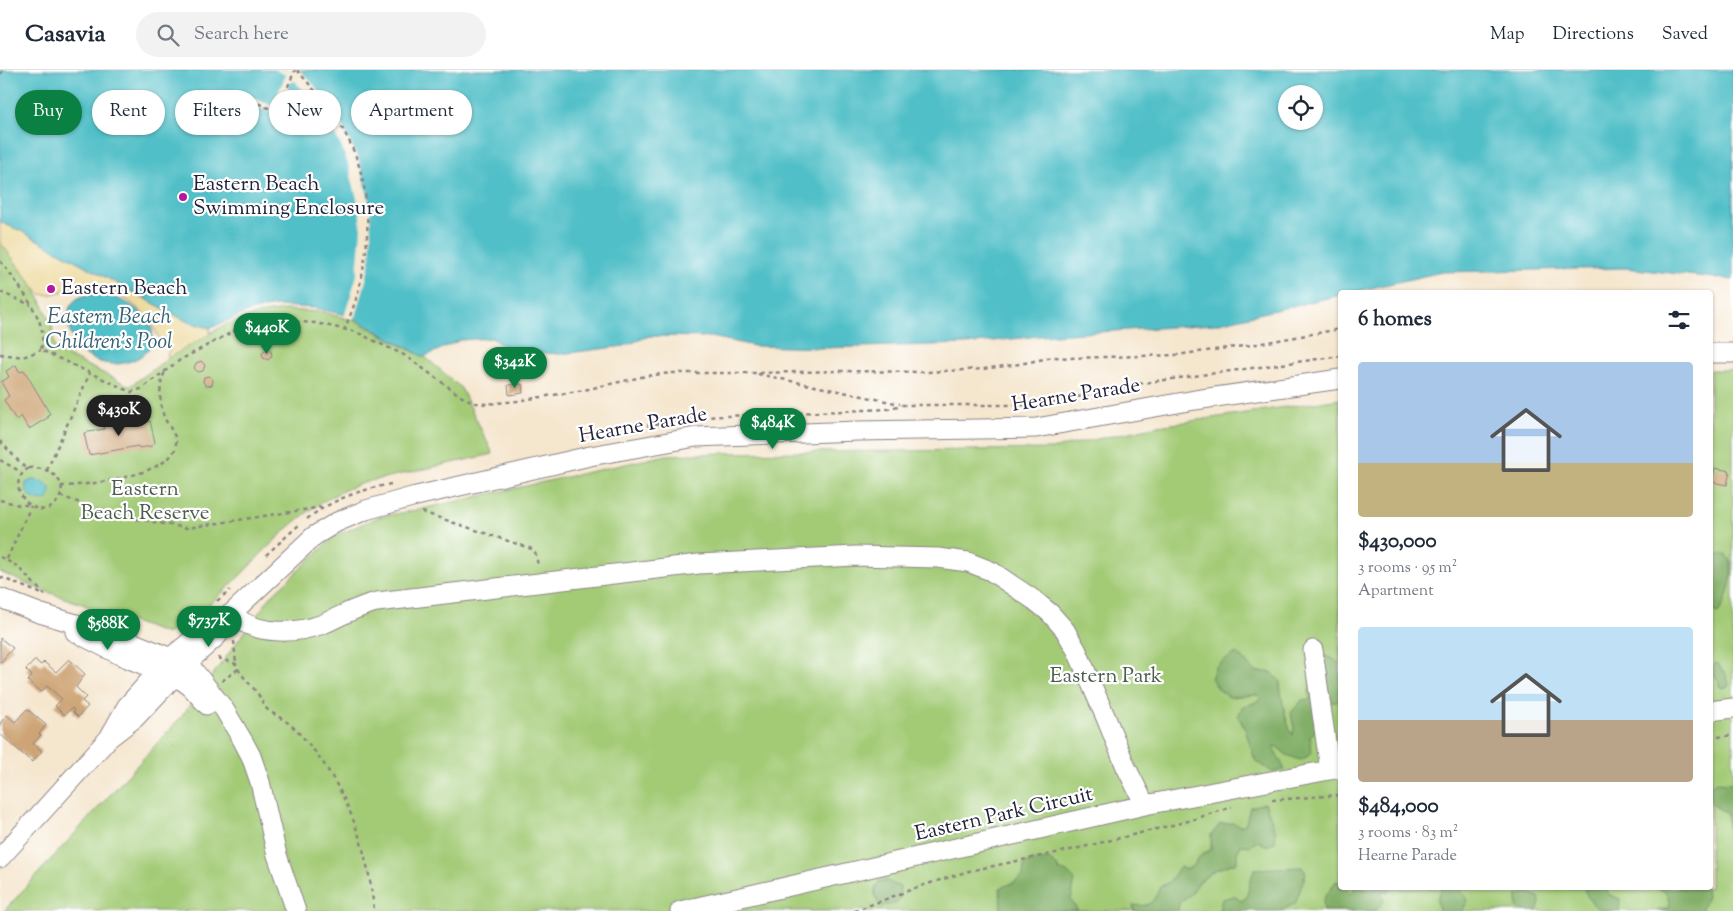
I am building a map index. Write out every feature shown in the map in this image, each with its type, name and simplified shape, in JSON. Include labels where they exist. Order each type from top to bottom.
[{"type":"street","points":[[1713,353],[1733,353]]},
{"type":"street","name":"Hearne Parade","points":[[172,668],[203,649],[217,636],[232,614],[314,536],[328,527],[366,510],[412,497],[590,456],[696,437],[1036,428],[1063,425],[1195,400],[1338,379]]},
{"type":"street","points":[[232,614],[244,624],[262,629],[298,630],[322,624],[355,609],[377,602],[699,564],[856,556],[962,560],[991,572],[1034,600],[1050,613],[1065,630],[1077,651],[1126,767],[1145,805]]},
{"type":"street","points":[[0,598],[42,604],[172,668],[188,685],[227,733],[243,764],[254,802],[263,848],[285,911]]},
{"type":"street","name":"Hearne Parade","points":[[172,668],[211,625],[232,614]]},
{"type":"street","points":[[1313,650],[1335,769]]},
{"type":"street","points":[[0,858],[109,738],[127,706],[172,668],[194,670],[224,710],[251,756],[260,782],[276,854],[296,911]]},
{"type":"street","points":[[1713,711],[1733,708]]},
{"type":"street","name":"Eastern Park Circuit","points":[[680,911],[1145,805],[1335,769]]},
{"type":"path","points":[[0,74],[4,70]]},
{"type":"path","points":[[183,70],[190,73]]},
{"type":"path","points":[[259,104],[277,112],[296,70],[315,90],[351,145],[363,180],[368,214],[366,248],[358,294],[345,328]]},
{"type":"path","points":[[0,261],[31,305],[42,330],[41,350]]},
{"type":"path","points":[[0,292],[31,305]]},
{"type":"path","points":[[0,354],[23,358],[41,350],[131,392],[141,389],[168,367],[234,330],[256,324],[284,321],[303,322],[345,328],[372,338],[400,352],[462,397],[476,403],[492,403],[517,401],[584,390],[646,376],[671,373],[926,372],[983,369],[1053,357],[1176,355],[1251,345],[1338,328]]},
{"type":"path","points":[[756,373],[901,405],[1030,406],[1143,383],[1338,356]]},
{"type":"path","points":[[60,486],[92,484],[131,475],[160,465],[174,454],[176,440],[166,420],[161,398],[162,379],[168,367]]},
{"type":"path","points":[[47,470],[91,373]]},
{"type":"path","points":[[0,441],[26,469]]},
{"type":"path","points":[[0,460],[21,472]]},
{"type":"path","points":[[0,500],[19,505],[40,508],[49,507],[56,503],[60,496],[60,486],[57,478],[47,470],[32,467],[21,472],[17,478],[16,491],[20,498],[29,506]]},
{"type":"path","points":[[60,496],[131,518],[186,528],[324,506],[293,529],[266,556]]},
{"type":"path","points":[[412,497],[417,510],[532,549],[536,555],[541,582]]},
{"type":"path","points":[[7,559],[29,506]]},
{"type":"path","points":[[0,557],[7,559],[23,571],[42,604]]},
{"type":"path","points":[[0,577],[42,604]]},
{"type":"path","points":[[216,601],[231,588]]},
{"type":"path","points":[[42,604],[55,599]]},
{"type":"path","points":[[203,649],[208,655],[236,664],[242,676],[258,693],[265,707],[288,722],[296,730],[329,772],[349,807],[357,827],[370,878],[374,911]]},
{"type":"path","points":[[1713,738],[1733,735]]},
{"type":"path","points":[[1263,800],[1338,795]]},
{"type":"path","points":[[854,911],[968,871],[1074,849],[1184,822],[1236,806]]},
{"type":"green space","name":"Eastern Beach Reserve","points":[[0,242],[36,290],[52,325],[55,350],[130,386],[170,357],[203,336],[227,324],[257,314],[285,310],[322,312],[356,321],[429,360],[461,388],[493,454],[370,481],[344,490],[300,518],[205,608],[167,634],[39,589],[0,572]]},
{"type":"green space","name":"Eastern Park","points":[[1713,370],[1733,370],[1733,911],[4,911],[182,716],[272,595],[335,536],[378,517],[666,455],[1051,449],[1158,426],[1338,399],[1338,890],[1713,890]]},
{"type":"green space","points":[[1723,553],[1729,558],[1731,568],[1727,596],[1718,613],[1713,611],[1713,556]]},
{"type":"green space","points":[[1236,653],[1255,672],[1271,672],[1280,681],[1286,718],[1293,735],[1294,728],[1291,713],[1302,700],[1311,699],[1309,692],[1311,681],[1319,726],[1310,737],[1312,751],[1307,757],[1300,760],[1287,755],[1276,746],[1273,747],[1285,770],[1272,772],[1255,760],[1244,726],[1238,717],[1242,707],[1254,703],[1261,698],[1258,695],[1229,697],[1219,690],[1211,678],[1216,666]]},
{"type":"green space","points":[[1325,656],[1334,659],[1338,663],[1338,700],[1336,702],[1327,703],[1320,657]]},
{"type":"green space","points":[[1716,663],[1721,668],[1721,671],[1725,672],[1729,684],[1728,687],[1722,688],[1719,686],[1719,681],[1713,674],[1713,667]]},
{"type":"green space","points":[[1715,782],[1733,783],[1733,835],[1729,834],[1726,813],[1713,805],[1713,784]]},
{"type":"green space","points":[[1265,803],[1276,832],[1275,842],[1267,846],[1258,841],[1250,846],[1241,845],[1237,853],[1237,862],[1215,870],[1199,882],[1191,894],[1179,903],[1178,911],[1134,911],[1133,905],[1139,906],[1152,902],[1161,885],[1168,883],[1180,867],[1186,870],[1194,865],[1199,857],[1211,849],[1211,835],[1220,824],[1233,823],[1241,826],[1246,823],[1250,807]]},
{"type":"green space","points":[[1049,859],[1058,867],[1059,871],[1067,872],[1075,880],[1071,900],[1078,911],[1001,911],[1000,888],[1015,882],[1023,876],[1024,864]]},
{"type":"green space","points":[[1302,867],[1306,873],[1295,904],[1279,911],[1219,911],[1222,899],[1234,896],[1241,901],[1246,898],[1254,869]]},
{"type":"green space","points":[[879,881],[887,881],[900,887],[900,899],[896,904],[881,906],[878,903],[875,894]]},
{"type":"green space","points":[[1336,881],[1338,882],[1338,890],[1347,890],[1350,894],[1354,890],[1390,890],[1388,892],[1381,891],[1384,901],[1375,911],[1324,911],[1323,900]]},
{"type":"green space","points":[[1441,890],[1461,890],[1468,901],[1462,911],[1439,911],[1437,899]]},
{"type":"green space","points":[[1585,890],[1607,890],[1608,894],[1620,899],[1619,911],[1600,909],[1590,900]]},
{"type":"green space","points":[[1662,890],[1706,890],[1707,896],[1701,911],[1657,911],[1670,907],[1667,893]]},
{"type":"green space","points":[[1526,892],[1539,897],[1540,903],[1537,911],[1521,911],[1517,907],[1517,896]]},
{"type":"sand","name":"Eastern Beach","points":[[0,222],[21,231],[188,322],[210,328],[210,334],[170,357],[167,355],[170,349],[140,310],[116,294],[107,290],[82,286],[51,294],[40,294],[0,242]]},
{"type":"water","points":[[0,70],[1733,70],[1733,280],[1626,268],[1442,272],[1362,290],[1338,290],[1338,295],[1215,324],[1039,336],[967,344],[823,348],[754,346],[712,337],[649,336],[624,346],[560,354],[509,351],[492,338],[460,340],[424,357],[350,316],[315,308],[277,306],[253,310],[210,328],[188,322],[21,231],[0,222]]},
{"type":"water","name":"Eastern Beach Children's Pool","points":[[87,295],[102,295],[115,298],[140,312],[151,326],[152,339],[147,350],[136,359],[122,363],[107,363],[91,358],[78,347],[72,337],[68,323],[68,314],[75,300]]},
{"type":"water","points":[[32,480],[41,481],[48,485],[51,492],[47,500],[35,499],[29,494],[26,483]]},
{"type":"pier","points":[[275,70],[300,70],[318,90],[303,90],[295,81],[290,83],[287,90],[279,90],[286,75]]},
{"type":"pier","points":[[259,100],[269,105],[269,112],[259,108]]},
{"type":"pier","points":[[341,124],[358,158],[370,204],[370,261],[358,310],[353,320],[344,317],[357,275],[361,229],[359,206],[342,148],[336,135],[341,135]]},
{"type":"building","points":[[270,328],[275,331],[276,336],[271,340],[266,337],[265,331]]},
{"type":"building","points":[[265,350],[271,351],[272,356],[268,360],[263,358],[262,353]]},
{"type":"building","points":[[201,361],[205,365],[203,371],[198,372],[194,368],[196,363]]},
{"type":"building","points":[[16,365],[19,371],[24,370],[50,414],[47,416],[49,417],[29,429],[21,416],[16,420],[4,400],[9,396],[1,382],[9,377],[6,371]]},
{"type":"building","points":[[210,376],[213,380],[212,385],[206,386],[203,382],[204,377]]},
{"type":"building","points":[[522,384],[523,393],[509,395],[508,385]]},
{"type":"building","points":[[111,417],[118,426],[150,421],[155,442],[152,446],[139,448],[138,446],[89,455],[84,433],[104,429],[105,420]]},
{"type":"building","points":[[1715,468],[1730,471],[1727,485],[1713,482]]},
{"type":"building","points":[[0,638],[13,648],[0,663]]},
{"type":"building","points":[[69,659],[85,674],[76,687],[86,697],[82,701],[88,706],[78,717],[72,708],[64,715],[55,706],[62,699],[47,686],[41,692],[28,681],[32,676],[26,670],[35,660],[41,665],[44,662],[56,672]]},
{"type":"building","points":[[27,709],[46,725],[39,734],[41,735],[33,744],[42,751],[32,762],[0,734],[0,723],[7,715],[15,722]]},
{"type":"place","name":"Eastern Beach Swimming Enclosure","points":[[183,197]]},
{"type":"place","name":"Eastern Beach","points":[[51,289]]}]
